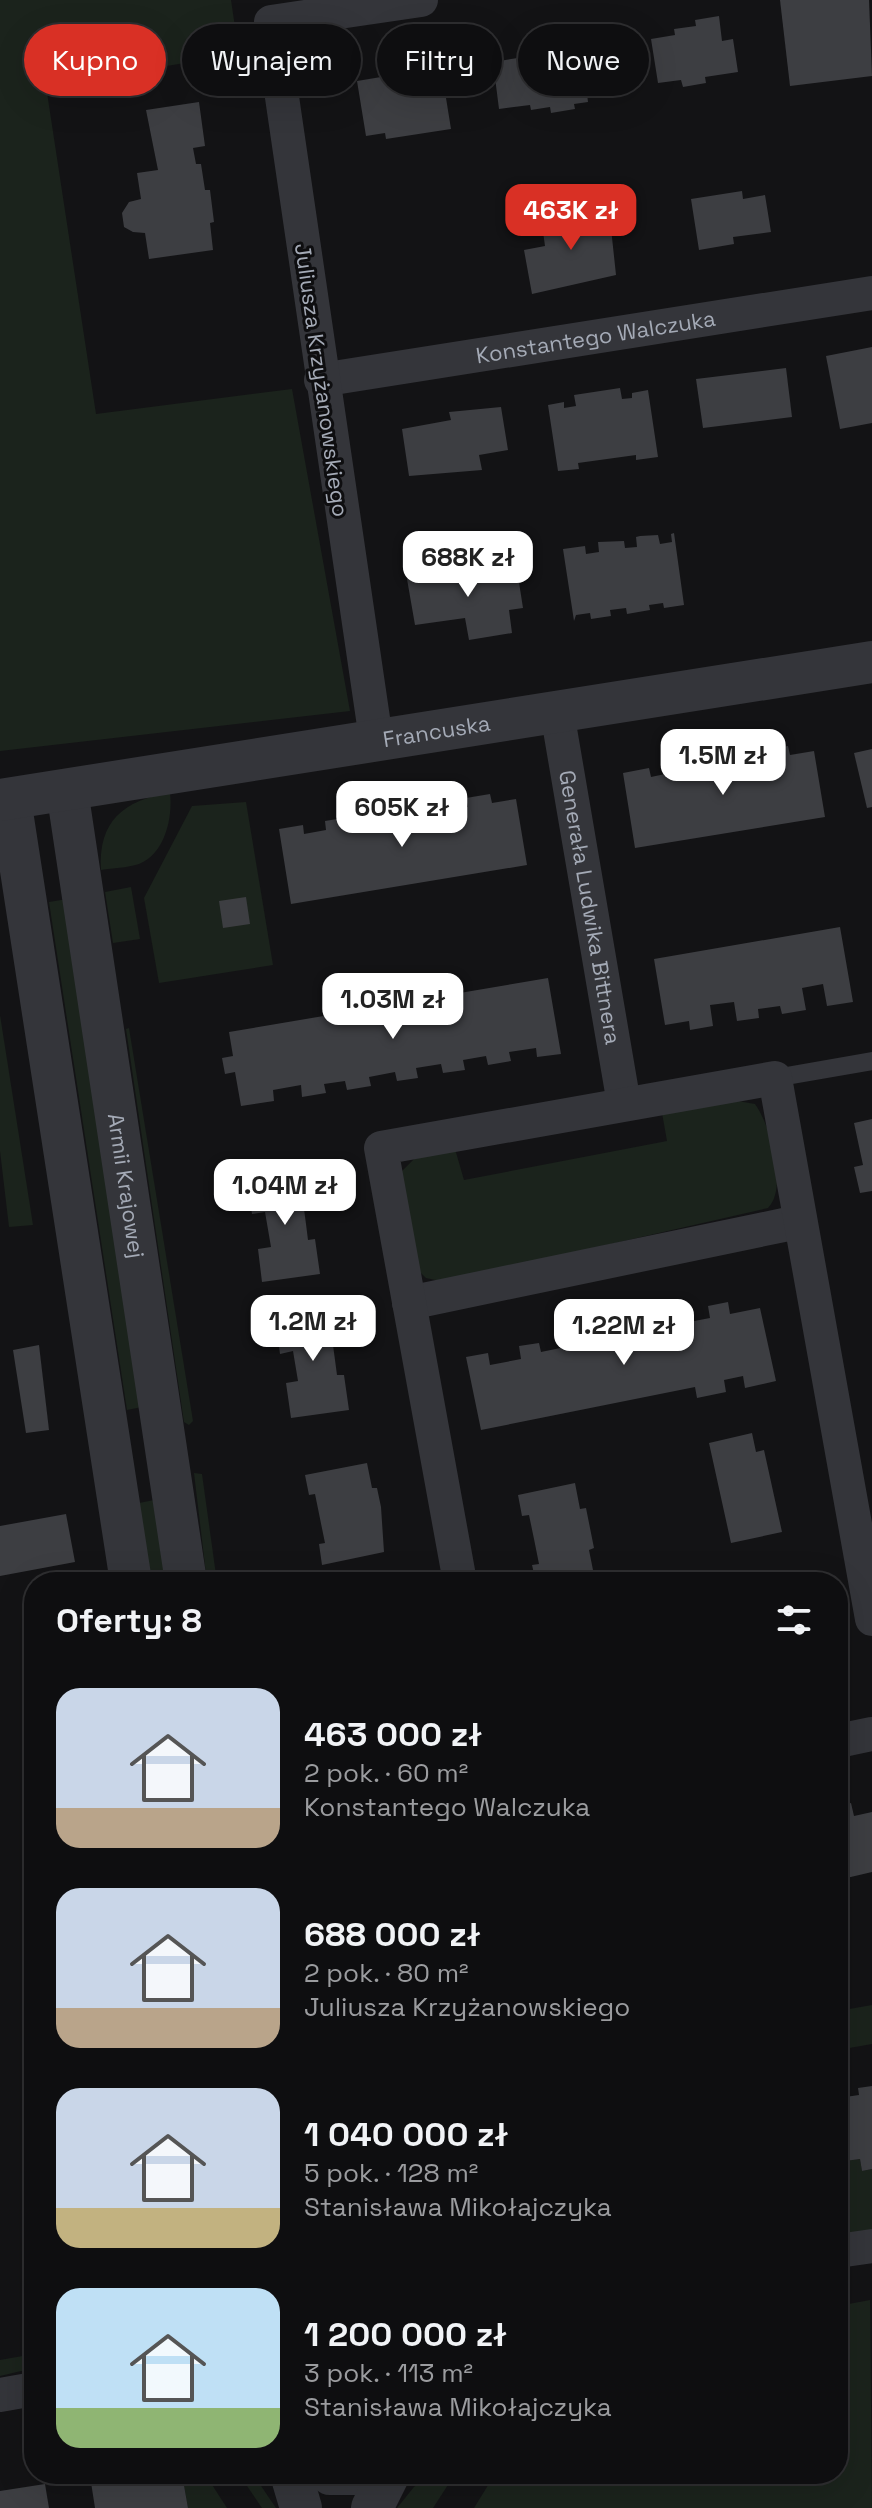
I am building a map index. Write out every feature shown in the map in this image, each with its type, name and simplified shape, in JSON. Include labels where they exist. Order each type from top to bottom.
[{"type":"street","name":"Juliusza Krzyżanowskiego","points":[[376,739],[269,11],[421,0]]},
{"type":"street","name":"Konstantego Walczuka","points":[[321,380],[872,293]]},
{"type":"street","name":"Francuska","points":[[5,799],[872,662]]},
{"type":"street","name":"Generała Ludwika Bittnera","points":[[557,712],[624,1104]]},
{"type":"street","name":"Armii Krajowej","points":[[67,790],[185,1572]]},
{"type":"street","points":[[5,799],[114,1460],[130,1572]]},
{"type":"street","points":[[458,1572],[381,1148],[775,1078],[798,1222],[872,1619]]},
{"type":"street","points":[[409,1303],[798,1222]]},
{"type":"street","points":[[114,1460],[167,1453]]},
{"type":"street","points":[[848,1739],[872,1734]]},
{"type":"street","points":[[848,2250],[872,2246]]},
{"type":"street","points":[[0,2395],[24,2391]]},
{"type":"street","points":[[294,2484],[301,2508]]},
{"type":"street","points":[[372,2508],[382,2484]]},
{"type":"lane","points":[[775,1078],[872,1061]]},
{"type":"shaded area","points":[[0,0],[231,0],[235,24],[182,24],[182,63],[166,66],[166,24],[24,24],[24,96],[48,96],[96,414],[292,389],[350,711],[0,751]]},
{"type":"shaded area","points":[[170,793],[168,823],[155,852],[139,864],[101,870],[104,838],[117,816],[139,801]]},
{"type":"shaded area","points":[[246,802],[273,965],[159,983],[144,898],[192,806]]},
{"type":"shaded area","points":[[131,887],[140,939],[113,943],[105,892]]},
{"type":"shaded area","points":[[67,899],[142,1407],[127,1410],[49,902]]},
{"type":"shaded area","points":[[0,1015],[33,1225],[9,1227],[0,1151]]},
{"type":"shaded area","points":[[129,1028],[193,1421],[189,1425],[184,1422],[126,1029]]},
{"type":"shaded area","points":[[738,1101],[755,1104],[771,1141],[777,1186],[768,1208],[445,1282],[426,1278],[419,1271],[400,1173],[414,1159],[455,1149],[464,1180],[667,1141],[662,1113]]},
{"type":"shaded area","points":[[194,1473],[202,1474],[216,1572],[206,1572]]},
{"type":"shaded area","points":[[154,1500],[165,1572],[149,1572],[139,1503]]},
{"type":"shaded area","points":[[872,2005],[872,2044],[848,2048],[848,2009]]},
{"type":"shaded area","points":[[860,2159],[862,2171],[872,2169],[872,2232],[848,2236],[848,2161]]},
{"type":"shaded area","points":[[870,2300],[872,2508],[474,2508],[489,2484],[848,2484],[848,2304]]},
{"type":"shaded area","points":[[24,2356],[24,2370],[0,2376],[0,2360]]},
{"type":"shaded area","points":[[184,2484],[211,2484],[227,2508],[188,2508]]},
{"type":"shaded area","points":[[246,2484],[260,2484],[276,2508],[262,2508]]},
{"type":"shaded area","points":[[418,2484],[449,2484],[433,2508],[397,2508]]},
{"type":"building","points":[[780,0],[869,0],[872,76],[790,86]]},
{"type":"building","points":[[719,16],[722,41],[733,39],[738,72],[705,77],[706,83],[683,87],[681,80],[658,83],[651,39],[675,35],[674,29],[696,26],[695,20]]},
{"type":"building","points":[[518,58],[518,96],[587,96],[588,102],[574,104],[575,109],[551,113],[550,107],[531,110],[530,105],[499,109],[497,96],[502,96],[502,61]]},
{"type":"building","points":[[377,78],[377,96],[446,96],[451,129],[386,139],[385,133],[366,136],[359,96],[361,80]]},
{"type":"building","points":[[199,102],[205,146],[193,148],[196,164],[201,164],[205,190],[210,190],[213,250],[149,259],[145,233],[124,227],[122,213],[129,202],[141,199],[137,173],[158,170],[146,110]]},
{"type":"building","points":[[742,191],[743,199],[765,195],[771,232],[733,237],[734,244],[699,250],[691,199]]},
{"type":"building","points":[[596,208],[600,230],[611,228],[616,275],[532,294],[524,250],[545,246],[541,217]]},
{"type":"building","points":[[872,347],[872,423],[840,429],[826,356]]},
{"type":"building","points":[[786,368],[792,417],[703,428],[696,379]]},
{"type":"building","points":[[620,388],[622,399],[648,390],[658,457],[636,460],[636,455],[578,463],[579,469],[558,471],[548,405],[564,402],[564,408],[576,406],[574,395]]},
{"type":"building","points":[[501,407],[508,450],[479,455],[482,470],[409,476],[402,429],[451,420],[449,412]]},
{"type":"building","points":[[674,533],[684,605],[664,608],[663,603],[649,605],[650,610],[627,614],[626,608],[610,610],[611,616],[591,619],[590,613],[576,615],[574,621],[563,549],[585,546],[586,554],[599,552],[598,542],[624,541],[625,548],[637,547],[636,537],[658,535],[660,544],[672,542],[671,534]]},
{"type":"building","points":[[500,561],[504,579],[518,576],[523,608],[509,610],[512,633],[469,640],[465,618],[415,625],[407,579]]},
{"type":"building","points":[[788,746],[790,755],[814,751],[825,817],[635,848],[623,773],[649,768],[651,777],[670,773],[669,765],[696,761],[696,770],[717,766],[716,758],[742,754],[743,762],[763,759],[762,750]]},
{"type":"building","points":[[872,749],[872,807],[867,808],[854,753]]},
{"type":"building","points":[[490,794],[492,803],[516,799],[527,865],[291,904],[279,829],[303,825],[304,834],[326,830],[325,821],[349,817],[350,826],[372,823],[370,814],[398,809],[400,818],[420,815],[419,806],[444,802],[445,811],[468,807],[466,798]]},
{"type":"building","points":[[246,897],[250,924],[223,928],[219,901]]},
{"type":"building","points":[[840,927],[853,1002],[827,1006],[823,984],[802,988],[806,1010],[782,1014],[780,1006],[758,1009],[759,1018],[737,1021],[734,1002],[710,1005],[713,1026],[690,1030],[689,1021],[665,1025],[654,959]]},
{"type":"building","points":[[548,978],[561,1054],[537,1057],[536,1048],[509,1052],[511,1061],[488,1065],[486,1056],[463,1060],[465,1070],[443,1073],[441,1064],[416,1068],[418,1078],[397,1081],[395,1072],[369,1077],[371,1086],[347,1090],[345,1081],[324,1084],[326,1093],[302,1097],[301,1085],[273,1090],[274,1101],[241,1106],[235,1072],[225,1074],[222,1058],[233,1056],[229,1032]]},
{"type":"building","points":[[872,1119],[872,1191],[860,1193],[854,1167],[863,1165],[854,1123]]},
{"type":"building","points":[[305,1172],[310,1208],[304,1209],[308,1240],[315,1239],[320,1274],[262,1282],[258,1249],[271,1247],[265,1212],[252,1214],[247,1181]]},
{"type":"building","points":[[728,1302],[730,1314],[760,1308],[776,1381],[745,1388],[743,1376],[724,1380],[726,1392],[697,1398],[695,1387],[481,1430],[466,1357],[488,1353],[490,1365],[521,1359],[519,1346],[539,1343],[541,1352],[570,1346],[568,1337],[587,1332],[590,1342],[616,1337],[614,1327],[634,1323],[636,1333],[662,1328],[660,1318],[682,1314],[684,1323],[710,1318],[708,1306]]},
{"type":"building","points":[[334,1308],[339,1345],[333,1345],[337,1375],[344,1375],[349,1410],[291,1418],[286,1383],[298,1381],[293,1351],[280,1354],[275,1317]]},
{"type":"building","points":[[39,1345],[49,1430],[26,1433],[13,1350]]},
{"type":"building","points":[[752,1433],[756,1452],[764,1450],[782,1532],[731,1543],[709,1443]]},
{"type":"building","points":[[367,1463],[372,1488],[377,1488],[381,1507],[384,1552],[322,1565],[319,1544],[325,1543],[315,1494],[309,1495],[305,1475]]},
{"type":"building","points":[[575,1483],[580,1509],[586,1508],[594,1548],[589,1550],[593,1572],[534,1572],[532,1565],[539,1564],[534,1539],[529,1515],[522,1516],[518,1495]]},
{"type":"building","points":[[66,1514],[75,1562],[0,1576],[0,1526]]},
{"type":"building","points":[[851,1803],[854,1816],[872,1812],[872,1872],[848,1878],[848,1804]]},
{"type":"building","points":[[872,2086],[872,2169],[862,2171],[860,2159],[848,2161],[848,2097],[859,2095],[858,2088]]},
{"type":"building","points":[[45,2484],[49,2508],[0,2508],[0,2491]]},
{"type":"building","points":[[91,2484],[184,2484],[188,2508],[95,2508]]}]
